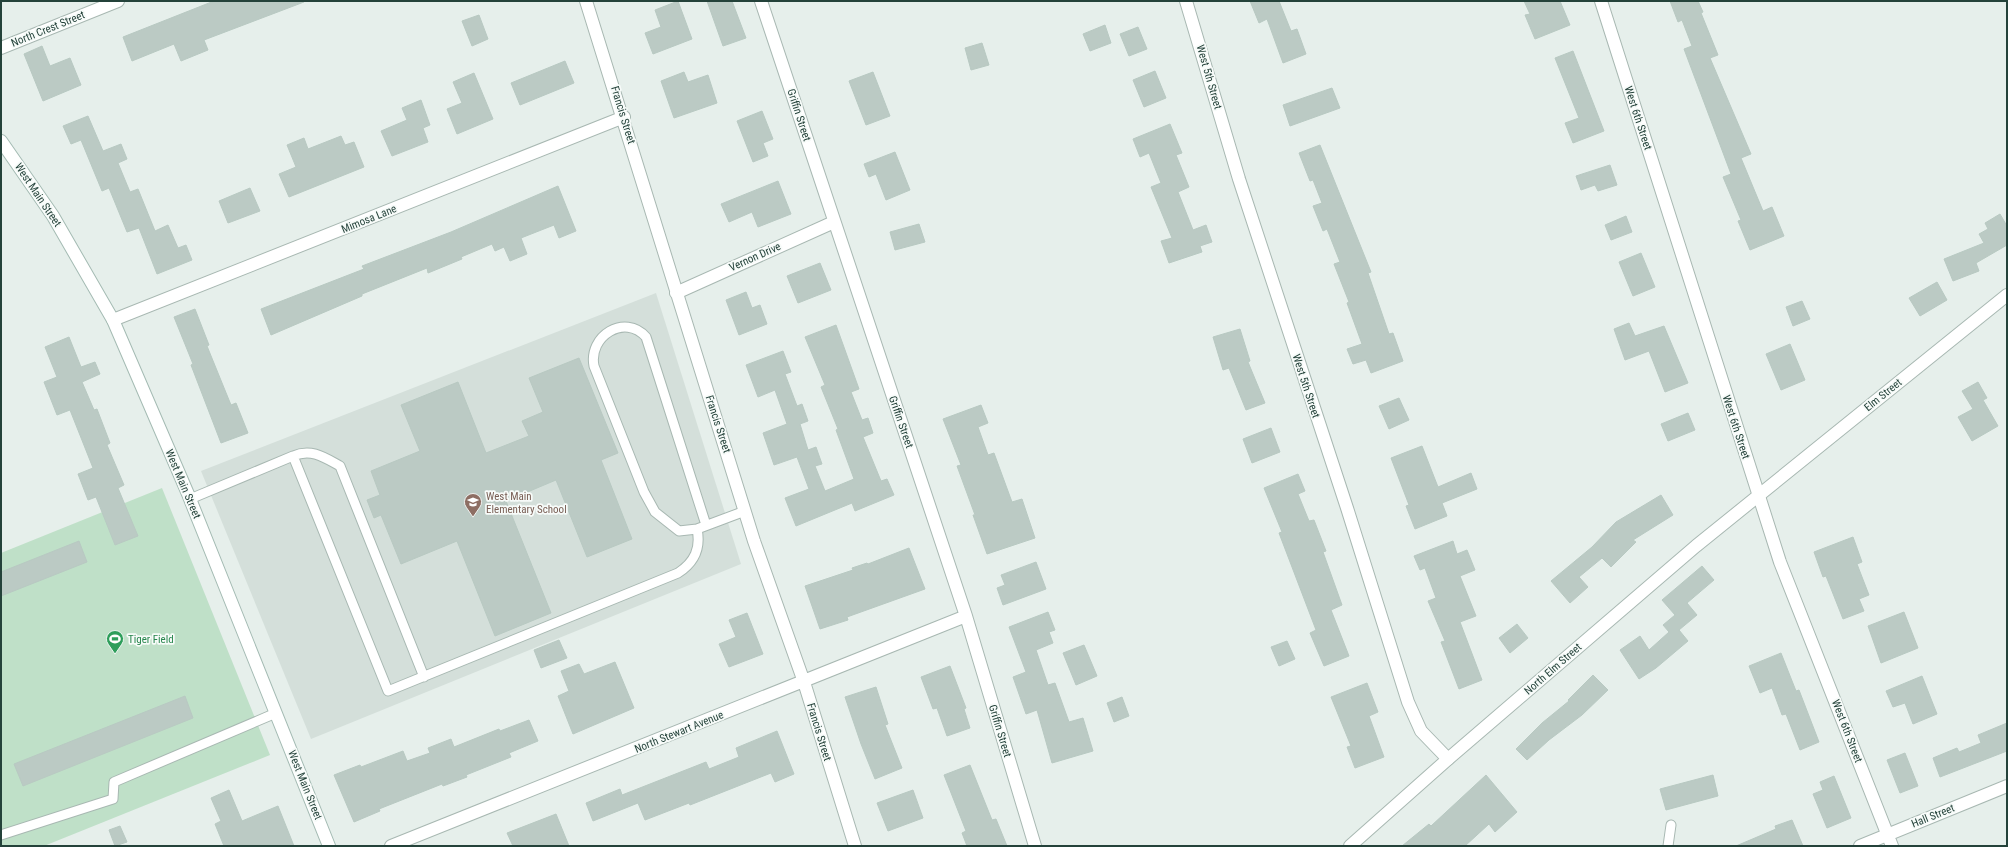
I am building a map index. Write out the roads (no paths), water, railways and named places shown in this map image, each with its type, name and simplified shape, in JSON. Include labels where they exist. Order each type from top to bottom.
[{"type":"street","name":"North Crest Street","points":[[1,48],[118,1]]},
{"type":"street","name":"Francis Street","points":[[586,1],[624,118],[676,293],[745,510],[804,682],[855,846]]},
{"type":"street","name":"Griffin Street","points":[[761,1],[966,616],[1035,846]]},
{"type":"street","name":"West 5th Street","points":[[1186,1],[1239,178],[1347,508],[1408,702],[1421,731],[1448,759]]},
{"type":"street","name":"West 6th Street","points":[[1600,1],[1780,562],[1892,846]]},
{"type":"street","name":"Mimosa Lane","points":[[113,320],[624,118]]},
{"type":"street","name":"West Main Street","points":[[1,142],[54,216],[113,320],[190,499],[329,846]]},
{"type":"street","name":"Vernon Drive","points":[[676,293],[834,222]]},
{"type":"street","name":"Elm Street","points":[[1758,496],[2007,295]]},
{"type":"street","name":"North Elm Street","points":[[1350,846],[1448,759],[1696,546],[1758,496]]},
{"type":"street","name":"North Stewart Avenue","points":[[391,846],[966,616]]},
{"type":"street","name":"Hall Street","points":[[1860,846],[2007,786]]},
{"type":"lane","points":[[706,525],[646,337],[636,328],[629,327],[616,329],[602,337],[597,343],[593,358],[594,366],[644,492],[655,512],[679,531],[696,529],[745,510]]},
{"type":"lane","points":[[190,499],[301,453],[317,454],[340,466],[424,677]]},
{"type":"lane","points":[[293,456],[388,691],[678,573],[694,559],[698,550],[699,539],[696,529]]},
{"type":"lane","points":[[1,835],[113,800],[114,782],[276,713]]},
{"type":"lane","points":[[1668,846],[1671,825]]},
{"type":"place","name":"West Main Elementary School","points":[[473,517]]},
{"type":"place","name":"Tiger Field","points":[[115,654]]}]
